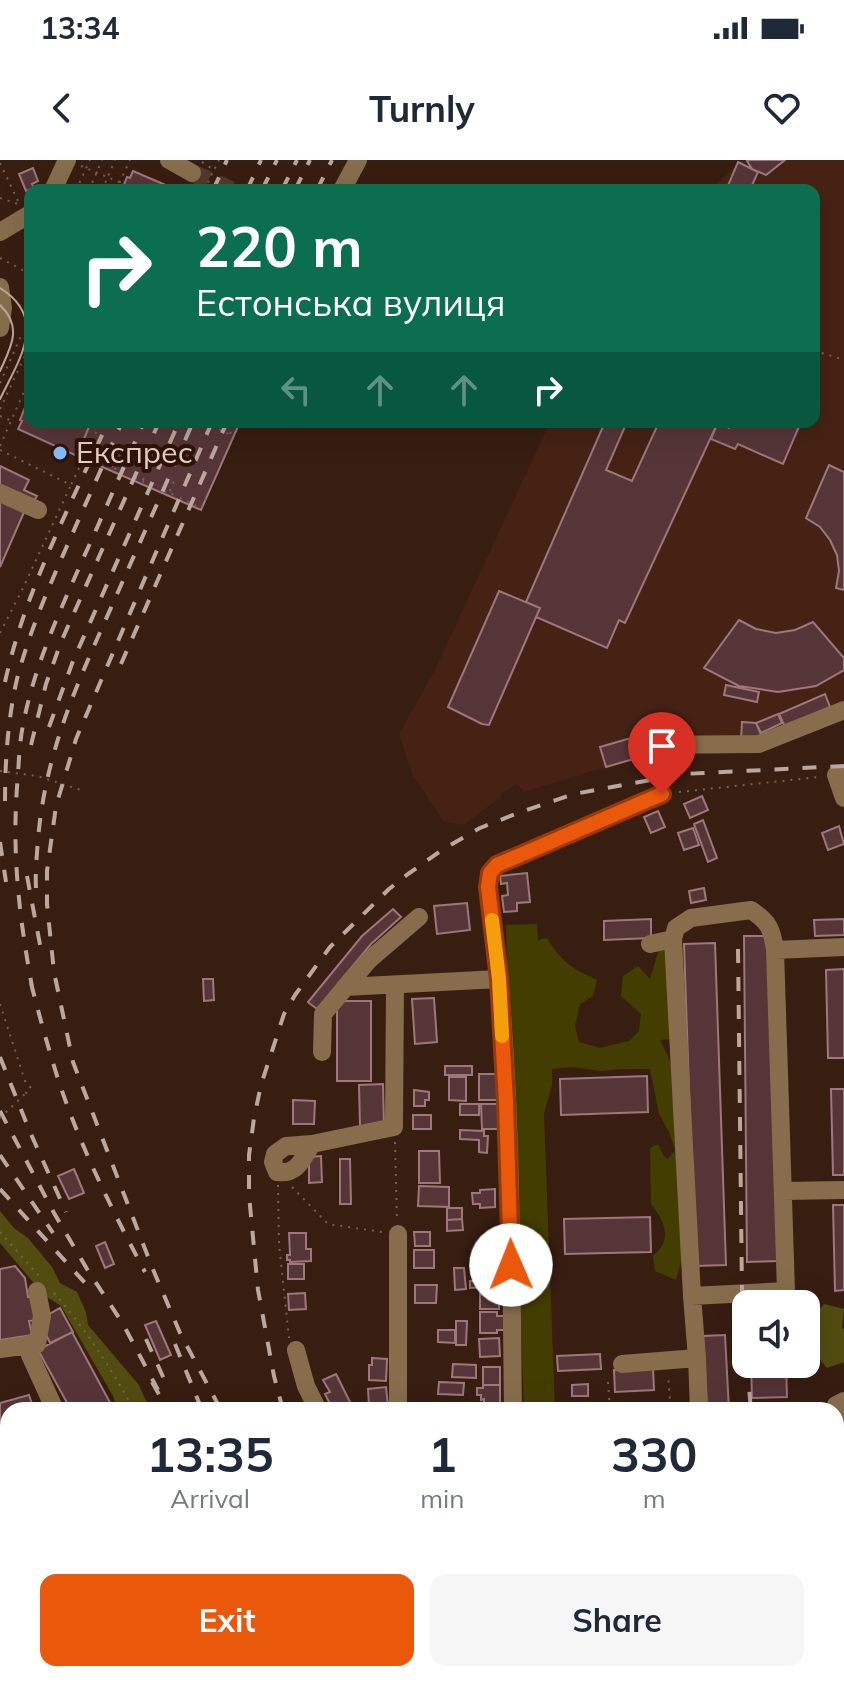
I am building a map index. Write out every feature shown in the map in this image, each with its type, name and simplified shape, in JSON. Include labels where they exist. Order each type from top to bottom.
[{"type":"street","points":[[48,184],[59,160]]},
{"type":"street","points":[[169,160],[200,168]]},
{"type":"street","points":[[345,184],[358,160]]},
{"type":"street","points":[[64,184],[73,163]]},
{"type":"street","points":[[0,232],[15,230],[24,215]]},
{"type":"street","points":[[0,288],[3,320],[0,328]]},
{"type":"street","points":[[0,493],[38,510]]},
{"type":"street","points":[[643,745],[759,744],[844,710]]},
{"type":"street","points":[[840,775],[844,798]]},
{"type":"street","points":[[513,1402],[510,1207],[499,979],[488,887],[490,873],[497,865],[662,794]]},
{"type":"street","points":[[692,1296],[786,1291],[775,950],[772,930],[751,910],[691,918],[676,928],[673,939],[692,1296],[699,1402]]},
{"type":"street","points":[[322,1052],[323,1014],[369,960],[419,917]]},
{"type":"street","points":[[650,944],[673,939]]},
{"type":"street","points":[[775,950],[844,947]]},
{"type":"street","points":[[345,987],[499,979]]},
{"type":"street","points":[[277,1172],[295,1170],[312,1144],[394,1127],[395,985]]},
{"type":"street","points":[[783,1191],[844,1190]]},
{"type":"street","points":[[398,1234],[398,1402]]},
{"type":"street","points":[[0,1349],[37,1344],[42,1316],[41,1285]]},
{"type":"street","points":[[28,1344],[51,1402]]},
{"type":"street","points":[[296,1350],[314,1402]]},
{"type":"street","points":[[622,1364],[697,1358]]},
{"type":"path","points":[[81,184],[90,160]]},
{"type":"path","points":[[91,184],[102,160]]},
{"type":"path","points":[[104,184],[115,160]]},
{"type":"path","points":[[73,163],[119,182],[129,160]]},
{"type":"path","points":[[208,184],[219,160]]},
{"type":"path","points":[[0,163],[24,211]]},
{"type":"path","points":[[200,168],[214,170]]},
{"type":"path","points":[[0,198],[24,212]]},
{"type":"path","points":[[0,258],[24,271]]},
{"type":"path","points":[[0,383],[21,336]]},
{"type":"path","points":[[820,352],[844,360]]},
{"type":"path","points":[[0,409],[24,358]]},
{"type":"path","points":[[24,393],[0,448],[71,485]]},
{"type":"path","points":[[0,416],[11,421]]},
{"type":"path","points":[[0,633],[88,456],[99,428]]},
{"type":"path","points":[[217,428],[231,435],[233,428]]},
{"type":"path","points":[[84,445],[80,452],[88,456]]},
{"type":"path","points":[[111,467],[115,457]]},
{"type":"path","points":[[107,465],[120,471]]},
{"type":"path","points":[[142,481],[147,470]]},
{"type":"path","points":[[135,478],[150,484]]},
{"type":"path","points":[[169,493],[174,481]]},
{"type":"path","points":[[164,491],[201,508],[207,497]]},
{"type":"path","points":[[643,745],[653,779],[662,794],[840,775]]},
{"type":"path","points":[[0,771],[37,776],[81,790]]},
{"type":"path","points":[[0,1004],[25,1081],[31,1088],[0,1118]]},
{"type":"path","points":[[277,1172],[328,1224],[398,1234],[394,1127]]},
{"type":"path","points":[[277,1172],[279,1244],[288,1336],[296,1350]]},
{"type":"path","points":[[0,1232],[41,1285],[77,1319],[130,1402]]},
{"type":"path","points":[[667,1360],[668,1402]]},
{"type":"path","points":[[608,1382],[609,1402]]},
{"type":"shaded area","points":[[742,160],[844,160],[844,703],[763,739],[652,739],[648,727],[631,738],[600,747],[606,767],[524,792],[517,784],[463,825],[443,821],[412,774],[399,734],[434,672],[547,428],[820,428],[820,184],[717,184]]},
{"type":"shaded area","points":[[537,924],[538,941],[547,938],[568,964],[597,980],[593,996],[580,1004],[575,1026],[579,1042],[600,1048],[629,1041],[639,1031],[641,1014],[621,996],[623,976],[638,966],[650,979],[659,949],[671,951],[674,1039],[660,1040],[677,1075],[685,1248],[676,1280],[655,1271],[653,1256],[663,1244],[665,1230],[651,1204],[650,1148],[658,1144],[668,1159],[675,1150],[659,1114],[650,1069],[552,1069],[552,1085],[544,1114],[555,1402],[524,1402],[509,1023],[506,1012],[506,925]]},
{"type":"shaded area","points":[[0,1211],[14,1228],[28,1238],[52,1267],[60,1283],[77,1292],[88,1325],[139,1385],[146,1402],[115,1402],[61,1306],[44,1295],[0,1243]]},
{"type":"shaded area","points":[[824,1304],[844,1309],[844,1362],[827,1368],[820,1360],[820,1309]]},
{"type":"building","points":[[749,160],[785,160],[766,175],[752,169]]},
{"type":"building","points":[[738,162],[758,172],[753,184],[729,184]]},
{"type":"building","points":[[33,168],[38,181],[24,186],[19,174]]},
{"type":"building","points":[[133,171],[163,184],[124,184],[127,177],[130,178]]},
{"type":"building","points":[[24,410],[24,428],[89,428],[77,456],[18,429]]},
{"type":"building","points":[[89,428],[237,428],[201,510],[77,456]]},
{"type":"building","points":[[602,428],[624,428],[606,470],[632,481],[656,428],[715,428],[625,623],[619,620],[607,648],[536,617],[540,608],[526,602]]},
{"type":"building","points":[[716,428],[798,428],[783,464],[738,444],[735,449],[711,439]]},
{"type":"building","points":[[829,465],[844,472],[844,590],[836,588],[839,571],[837,555],[830,540],[820,527],[806,518]]},
{"type":"building","points":[[0,466],[29,480],[24,490],[37,496],[33,503],[0,487]]},
{"type":"building","points":[[0,499],[25,510],[0,567]]},
{"type":"building","points":[[499,591],[540,608],[489,725],[448,707]]},
{"type":"building","points":[[739,620],[756,629],[776,633],[795,630],[813,622],[844,658],[844,670],[816,686],[778,692],[739,686],[704,668]]},
{"type":"building","points":[[726,685],[759,692],[757,702],[724,695]]},
{"type":"building","points":[[825,694],[830,707],[785,727],[779,714]]},
{"type":"building","points":[[778,714],[782,723],[761,733],[756,723]]},
{"type":"building","points":[[742,722],[756,723],[763,739],[741,739]]},
{"type":"building","points":[[631,738],[637,758],[606,767],[600,747]]},
{"type":"building","points":[[702,796],[708,810],[690,818],[684,804]]},
{"type":"building","points":[[658,811],[665,827],[651,833],[644,817]]},
{"type":"building","points":[[703,820],[717,858],[708,862],[694,824]]},
{"type":"building","points":[[839,826],[844,844],[828,850],[822,833]]},
{"type":"building","points":[[693,828],[699,845],[684,850],[678,833]]},
{"type":"building","points":[[527,873],[530,902],[517,903],[517,911],[504,912],[502,896],[508,895],[507,883],[501,884],[500,876]]},
{"type":"building","points":[[704,888],[706,900],[691,903],[689,891]]},
{"type":"building","points":[[467,903],[470,930],[437,934],[434,906]]},
{"type":"building","points":[[393,909],[401,917],[371,944],[317,1009],[309,1003],[362,936]]},
{"type":"building","points":[[651,919],[651,938],[604,940],[604,921]]},
{"type":"building","points":[[844,919],[844,935],[815,936],[814,920]]},
{"type":"building","points":[[744,936],[768,936],[779,1261],[747,1262]]},
{"type":"building","points":[[715,943],[726,1265],[695,1266],[684,944]]},
{"type":"building","points":[[844,969],[844,1058],[828,1058],[826,970]]},
{"type":"building","points":[[203,979],[213,979],[214,1000],[204,1001]]},
{"type":"building","points":[[434,998],[437,1042],[415,1044],[412,999]]},
{"type":"building","points":[[337,1001],[371,1001],[371,1081],[337,1081]]},
{"type":"building","points":[[445,1066],[472,1066],[472,1075],[445,1075]]},
{"type":"building","points":[[479,1074],[502,1074],[502,1100],[479,1100]]},
{"type":"building","points":[[647,1076],[648,1112],[561,1115],[560,1079]]},
{"type":"building","points":[[449,1077],[466,1077],[466,1101],[449,1100]]},
{"type":"building","points":[[383,1084],[384,1125],[360,1126],[359,1085]]},
{"type":"building","points":[[831,1089],[844,1089],[844,1175],[833,1175]]},
{"type":"building","points":[[414,1090],[429,1092],[425,1106],[414,1106]]},
{"type":"building","points":[[293,1100],[315,1101],[314,1124],[293,1124]]},
{"type":"building","points":[[460,1104],[479,1104],[479,1115],[460,1115]]},
{"type":"building","points":[[481,1104],[505,1104],[505,1129],[482,1129]]},
{"type":"building","points":[[413,1115],[431,1115],[431,1129],[413,1129]]},
{"type":"building","points":[[460,1130],[484,1131],[484,1136],[488,1136],[487,1153],[479,1152],[479,1140],[460,1139]]},
{"type":"building","points":[[419,1151],[439,1151],[440,1183],[419,1183]]},
{"type":"building","points":[[321,1156],[322,1182],[309,1183],[309,1157]]},
{"type":"building","points":[[340,1159],[350,1159],[351,1204],[340,1204]]},
{"type":"building","points":[[74,1169],[84,1193],[69,1199],[58,1176]]},
{"type":"building","points":[[419,1186],[449,1187],[449,1207],[418,1206]]},
{"type":"building","points":[[495,1189],[495,1207],[480,1208],[480,1204],[473,1204],[472,1193]]},
{"type":"building","points":[[833,1205],[844,1205],[844,1290],[835,1291]]},
{"type":"building","points":[[447,1208],[462,1208],[462,1219],[447,1220]]},
{"type":"building","points":[[650,1217],[651,1252],[565,1254],[564,1219]]},
{"type":"building","points":[[462,1219],[463,1230],[447,1231],[447,1220]]},
{"type":"building","points":[[414,1232],[430,1232],[430,1246],[415,1246]]},
{"type":"building","points":[[289,1233],[306,1233],[306,1249],[311,1249],[311,1261],[287,1260],[287,1255],[290,1255]]},
{"type":"building","points":[[105,1242],[114,1264],[105,1268],[96,1246]]},
{"type":"building","points":[[414,1250],[434,1250],[434,1268],[414,1268]]},
{"type":"building","points":[[481,1251],[499,1251],[500,1277],[482,1278]]},
{"type":"building","points":[[288,1264],[304,1264],[304,1279],[288,1279]]},
{"type":"building","points":[[15,1266],[25,1278],[28,1297],[32,1296],[36,1320],[29,1321],[32,1335],[0,1340],[0,1269]]},
{"type":"building","points":[[454,1268],[464,1268],[466,1289],[455,1290]]},
{"type":"building","points":[[470,1281],[507,1281],[508,1301],[499,1301],[499,1309],[480,1309],[480,1293],[487,1293],[487,1287],[470,1288]]},
{"type":"building","points":[[415,1285],[437,1285],[436,1303],[415,1303]]},
{"type":"building","points":[[305,1293],[306,1309],[289,1310],[288,1294]]},
{"type":"building","points":[[60,1308],[73,1332],[50,1343],[42,1326],[46,1316]]},
{"type":"building","points":[[480,1312],[497,1312],[497,1316],[506,1316],[505,1330],[480,1333]]},
{"type":"building","points":[[156,1321],[171,1355],[160,1360],[145,1325]]},
{"type":"building","points":[[456,1321],[467,1321],[466,1345],[456,1345]]},
{"type":"building","points":[[438,1330],[455,1330],[455,1343],[438,1342]]},
{"type":"building","points":[[72,1332],[110,1402],[67,1402],[38,1350]]},
{"type":"building","points":[[725,1335],[729,1402],[707,1402],[703,1336]]},
{"type":"building","points":[[499,1338],[500,1356],[480,1357],[479,1339]]},
{"type":"building","points":[[600,1354],[601,1369],[558,1371],[557,1356]]},
{"type":"building","points":[[372,1358],[387,1359],[386,1381],[369,1380]]},
{"type":"building","points":[[453,1364],[476,1365],[476,1378],[452,1377]]},
{"type":"building","points":[[483,1367],[500,1367],[500,1385],[483,1385]]},
{"type":"building","points":[[653,1368],[654,1390],[615,1392],[614,1370]]},
{"type":"building","points":[[336,1374],[350,1402],[329,1402],[325,1394],[330,1392],[323,1380]]},
{"type":"building","points":[[751,1378],[786,1378],[787,1397],[752,1398]]},
{"type":"building","points":[[439,1382],[464,1383],[463,1395],[438,1394]]},
{"type":"building","points":[[588,1384],[588,1396],[572,1396],[572,1385]]},
{"type":"building","points":[[483,1385],[500,1385],[500,1402],[481,1400],[477,1388],[483,1388]]},
{"type":"building","points":[[386,1387],[388,1402],[369,1402],[368,1389]]},
{"type":"building","points":[[29,1395],[31,1402],[4,1402]]},
{"type":"tunnel","points":[[192,173],[217,184]]},
{"type":"tram line","points":[[0,288],[15,300],[24,316]]},
{"type":"tram line","points":[[0,305],[13,329],[11,345],[0,371]]},
{"type":"tram line","points":[[0,399],[24,346]]},
{"type":"railway","points":[[216,184],[227,160]]},
{"type":"railway","points":[[250,184],[261,160]]},
{"type":"railway","points":[[265,184],[277,160]]},
{"type":"railway","points":[[285,184],[297,160]]},
{"type":"railway","points":[[298,184],[310,160]]},
{"type":"railway","points":[[320,184],[332,160]]},
{"type":"railway","points":[[5,682],[36,582],[105,428]]},
{"type":"railway","points":[[5,801],[9,724],[22,662],[46,595],[119,428]]},
{"type":"railway","points":[[33,992],[20,910],[16,857],[16,803],[23,727],[34,679],[48,639],[141,428]]},
{"type":"railway","points":[[31,745],[46,684],[61,642],[156,428]]},
{"type":"railway","points":[[49,727],[73,661],[176,428]]},
{"type":"railway","points":[[36,888],[42,806],[56,746],[88,660],[190,428]]},
{"type":"railway","points":[[209,428],[76,739],[56,806],[47,871],[47,904],[54,972],[73,1062],[152,1267],[180,1333],[217,1402]]},
{"type":"railway","points":[[121,664],[224,428]]},
{"type":"railway","points":[[281,1402],[258,1290],[249,1195],[249,1155],[261,1085],[284,1014],[330,947],[408,874],[480,828],[518,813],[574,794],[683,774],[844,766]]},
{"type":"railway","points":[[0,842],[6,882]]},
{"type":"railway","points":[[27,876],[42,955]]},
{"type":"railway","points":[[738,949],[742,1290]]},
{"type":"railway","points":[[31,983],[58,1079],[76,1129],[145,1272]]},
{"type":"railway","points":[[0,1057],[66,1212]]},
{"type":"railway","points":[[0,1111],[54,1213],[123,1324],[158,1390]]},
{"type":"railway","points":[[0,1155],[53,1233]]},
{"type":"railway","points":[[0,1189],[85,1283]]},
{"type":"railway","points":[[146,1339],[164,1379]]},
{"type":"railway","points":[[175,1344],[199,1402]]},
{"type":"railway","points":[[748,1378],[750,1402]]},
{"type":"railway","points":[[152,1382],[163,1402]]},
{"type":"slow traffic","points":[[492,920],[502,1036]]},
{"type":"place","name":"Експрес","points":[[60,453]]},
{"type":"route","points":[[511,1265],[506,1102],[499,979],[488,887],[490,873],[497,865],[662,794]]}]
